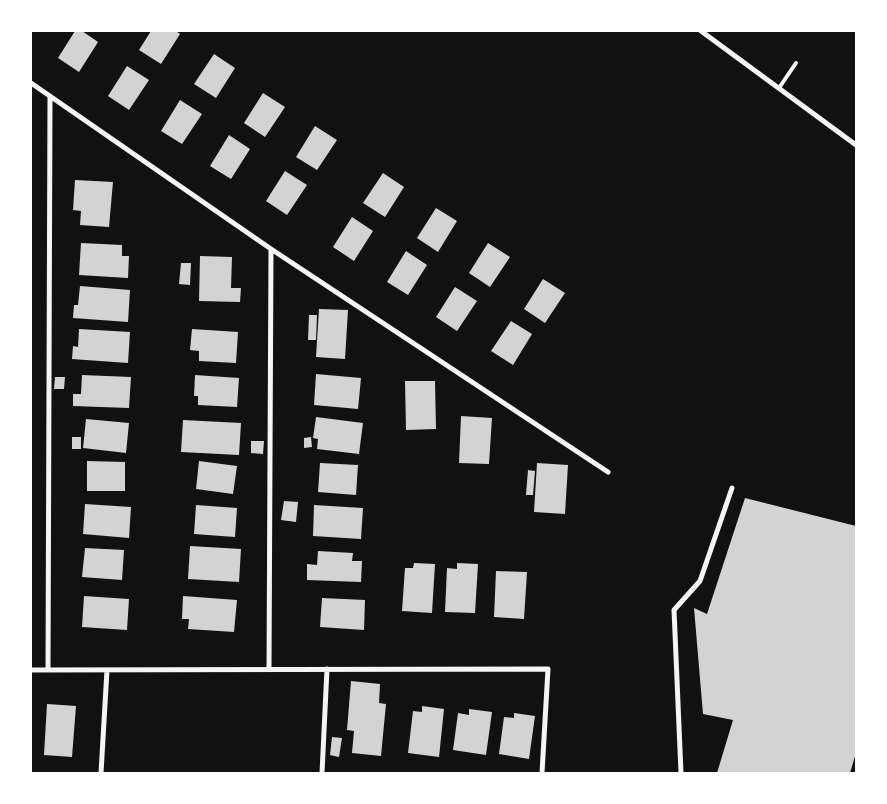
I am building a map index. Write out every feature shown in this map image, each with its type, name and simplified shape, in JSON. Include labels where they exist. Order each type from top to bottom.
[{"type":"street","points":[[701,31],[856,145]]},
{"type":"street","points":[[31,83],[271,250],[608,472]]},
{"type":"street","points":[[48,670],[50,96]]},
{"type":"street","points":[[269,669],[271,250]]},
{"type":"street","points":[[681,773],[674,610],[700,581],[732,488]]},
{"type":"street","points":[[322,773],[327,669]]},
{"type":"street","points":[[31,670],[548,669],[542,773]]},
{"type":"street","points":[[101,773],[107,670]]},
{"type":"lane","points":[[779,88],[796,63]]},
{"type":"building","points":[[75,31],[82,31],[98,42],[79,72],[58,58]]},
{"type":"building","points":[[151,31],[176,31],[180,34],[161,64],[139,50]]},
{"type":"building","points":[[214,54],[235,68],[216,98],[194,84]]},
{"type":"building","points":[[127,66],[149,80],[129,110],[108,96]]},
{"type":"building","points":[[263,93],[285,107],[265,137],[244,123]]},
{"type":"building","points":[[180,100],[202,114],[182,144],[161,131]]},
{"type":"building","points":[[315,126],[337,140],[317,170],[296,157]]},
{"type":"building","points":[[229,135],[250,149],[231,179],[210,166]]},
{"type":"building","points":[[285,171],[307,185],[287,215],[266,201]]},
{"type":"building","points":[[383,173],[404,187],[385,217],[363,203]]},
{"type":"building","points":[[75,180],[113,182],[109,227],[80,225],[81,211],[73,210]]},
{"type":"building","points":[[436,208],[457,221],[438,252],[417,238]]},
{"type":"building","points":[[352,217],[373,231],[354,261],[333,247]]},
{"type":"building","points":[[81,243],[122,245],[122,256],[129,256],[128,278],[79,275]]},
{"type":"building","points":[[488,243],[510,257],[490,287],[469,273]]},
{"type":"building","points":[[406,251],[427,265],[408,295],[387,282]]},
{"type":"building","points":[[200,256],[232,257],[231,288],[241,288],[240,302],[199,301]]},
{"type":"building","points":[[181,263],[191,263],[190,285],[179,284]]},
{"type":"building","points":[[543,279],[565,293],[545,323],[524,309]]},
{"type":"building","points":[[80,286],[130,290],[128,322],[73,318],[74,305],[78,305]]},
{"type":"building","points":[[455,287],[477,301],[457,331],[436,317]]},
{"type":"building","points":[[319,309],[348,310],[345,359],[316,357]]},
{"type":"building","points":[[309,315],[317,315],[316,340],[308,340]]},
{"type":"building","points":[[511,321],[532,334],[513,365],[491,351]]},
{"type":"building","points":[[79,329],[130,332],[128,363],[72,359],[73,346],[78,347]]},
{"type":"building","points":[[192,329],[238,332],[236,363],[199,361],[199,351],[190,350]]},
{"type":"building","points":[[316,374],[361,378],[358,409],[314,405]]},
{"type":"building","points":[[82,375],[131,377],[129,408],[73,406],[73,394],[81,394]]},
{"type":"building","points":[[195,375],[239,378],[237,407],[198,405],[198,396],[194,396]]},
{"type":"building","points":[[55,377],[65,377],[64,389],[54,389]]},
{"type":"building","points":[[405,381],[435,381],[436,429],[406,430]]},
{"type":"building","points":[[461,416],[492,418],[489,464],[459,463]]},
{"type":"building","points":[[316,417],[363,423],[359,454],[317,449],[318,439],[313,438]]},
{"type":"building","points":[[86,419],[129,423],[126,453],[83,448]]},
{"type":"building","points":[[183,420],[241,423],[239,455],[181,452]]},
{"type":"building","points":[[72,437],[81,437],[81,449],[72,449]]},
{"type":"building","points":[[311,437],[312,447],[304,448],[304,438]]},
{"type":"building","points":[[251,441],[264,441],[263,454],[251,453]]},
{"type":"building","points":[[87,461],[125,462],[125,491],[87,491]]},
{"type":"building","points":[[199,461],[237,466],[233,494],[196,489]]},
{"type":"building","points":[[320,463],[358,465],[356,495],[318,492]]},
{"type":"building","points":[[537,463],[568,465],[565,514],[534,512]]},
{"type":"building","points":[[528,470],[535,471],[533,495],[526,495]]},
{"type":"building","points":[[745,498],[856,526],[856,753],[850,773],[717,773],[733,720],[703,714],[694,608],[707,614]]},
{"type":"building","points":[[284,501],[298,502],[296,522],[281,520]]},
{"type":"building","points":[[85,504],[131,507],[129,538],[83,534]]},
{"type":"building","points":[[196,505],[237,508],[235,537],[194,534]]},
{"type":"building","points":[[314,505],[363,508],[361,539],[313,536]]},
{"type":"building","points":[[190,546],[241,549],[239,582],[188,579]]},
{"type":"building","points":[[85,548],[124,550],[122,580],[82,577]]},
{"type":"building","points":[[318,551],[353,553],[352,561],[362,561],[361,582],[307,580],[307,564],[317,565]]},
{"type":"building","points":[[414,563],[435,564],[432,613],[402,611],[405,568],[413,568]]},
{"type":"building","points":[[457,563],[478,564],[475,613],[445,612],[447,568],[457,569]]},
{"type":"building","points":[[496,571],[527,572],[524,619],[494,617]]},
{"type":"building","points":[[84,596],[129,599],[127,630],[82,627]]},
{"type":"building","points":[[183,596],[237,600],[234,632],[188,629],[189,619],[182,619]]},
{"type":"building","points":[[322,598],[365,600],[364,630],[320,627]]},
{"type":"building","points":[[351,681],[380,684],[379,703],[386,704],[381,756],[352,753],[354,731],[347,730]]},
{"type":"building","points":[[47,704],[76,706],[72,757],[44,755]]},
{"type":"building","points":[[422,706],[444,709],[439,757],[408,753],[413,711],[422,712]]},
{"type":"building","points":[[469,709],[492,712],[486,755],[453,750],[458,713],[469,715]]},
{"type":"building","points":[[514,713],[535,716],[529,759],[499,754],[504,717],[514,718]]},
{"type":"building","points":[[332,737],[342,738],[339,757],[330,755]]}]
